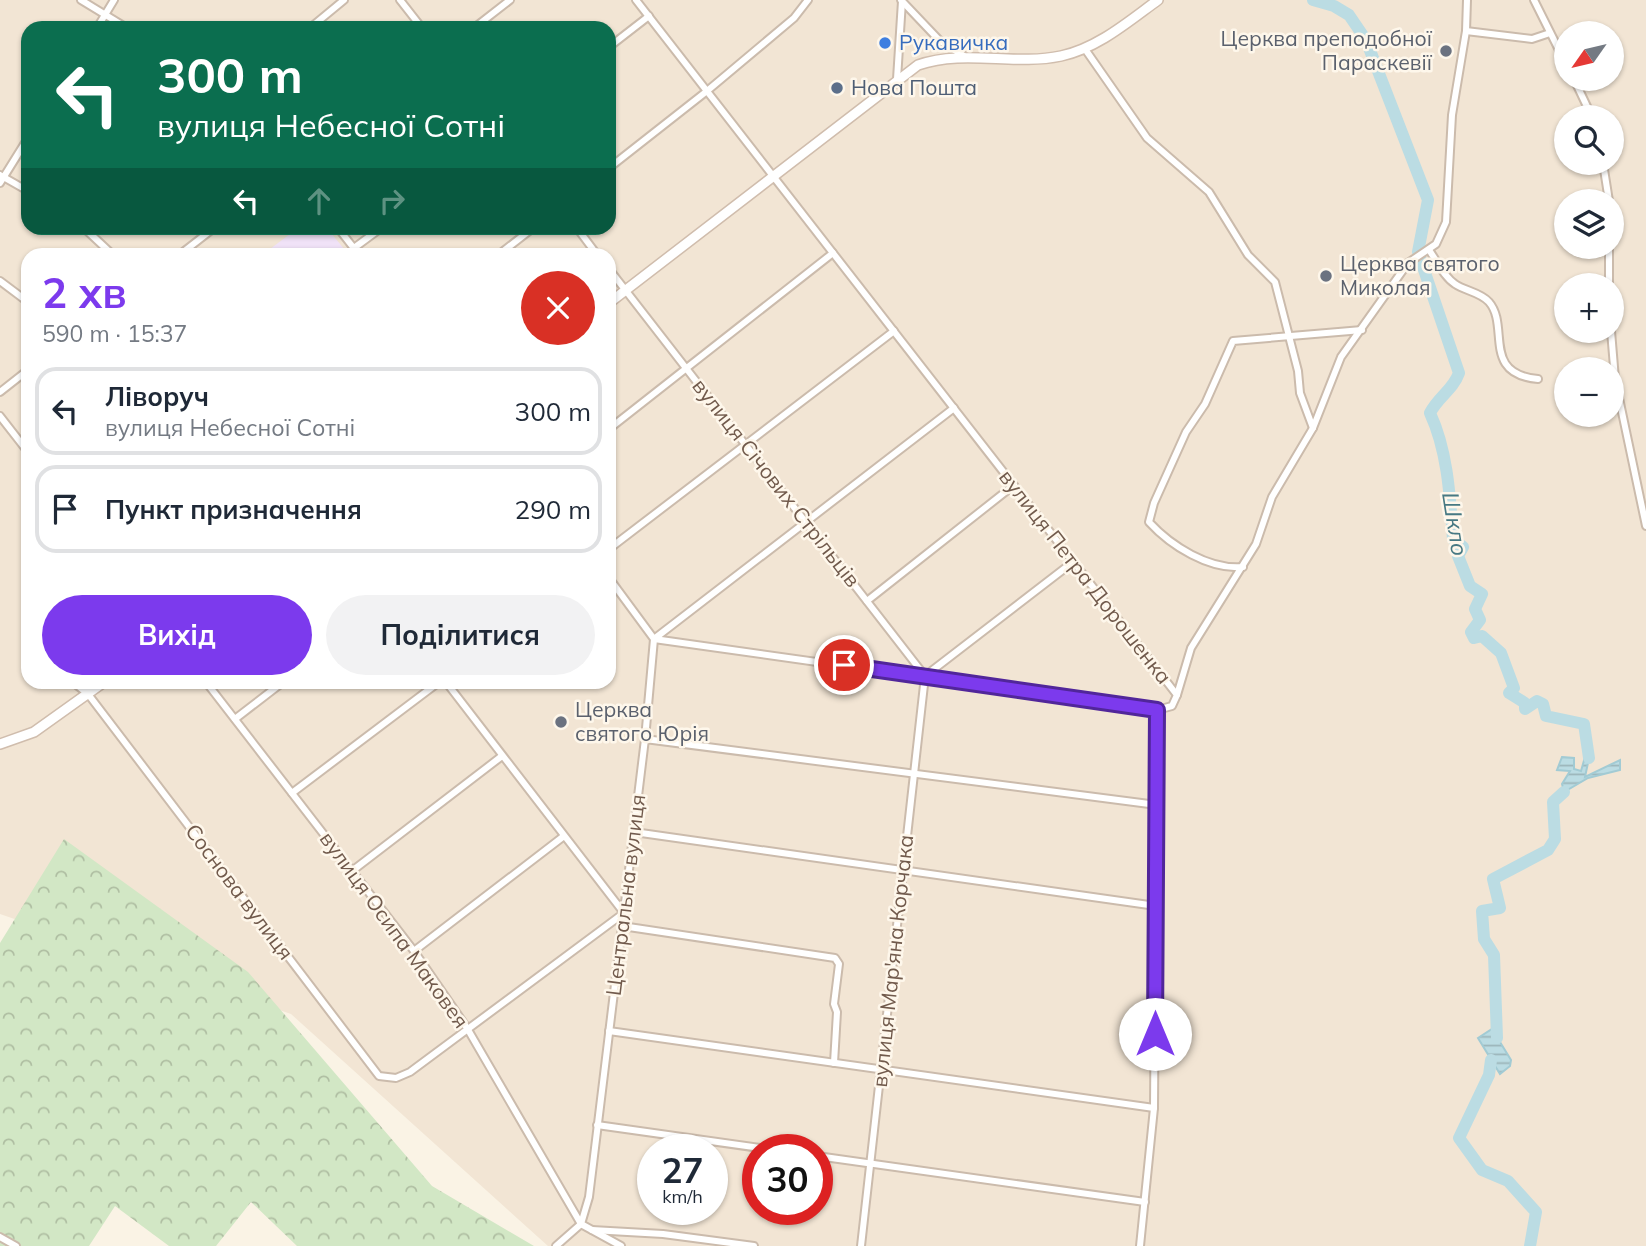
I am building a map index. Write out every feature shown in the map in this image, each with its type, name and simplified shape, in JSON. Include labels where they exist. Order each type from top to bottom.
[{"type":"street","points":[[81,0],[115,21]]},
{"type":"street","points":[[101,21],[114,0]]},
{"type":"street","points":[[318,21],[344,0]]},
{"type":"street","points":[[400,0],[416,21]]},
{"type":"street","points":[[483,21],[510,0]]},
{"type":"street","name":"вулиця Петра Дорошенка","points":[[636,0],[1177,695],[1172,706],[1157,710],[1154,1108],[1140,1246]]},
{"type":"street","points":[[616,163],[708,91],[794,18],[808,0]]},
{"type":"street","points":[[616,298],[775,178],[918,65],[939,58],[964,56],[1060,56],[1084,49],[1157,0]]},
{"type":"street","points":[[1177,695],[1191,648],[1256,544],[1272,497],[1313,428],[1335,368],[1408,263],[1429,250],[1441,236],[1446,222],[1452,115],[1466,32],[1467,0]]},
{"type":"street","points":[[1534,0],[1554,41]]},
{"type":"street","points":[[902,1],[940,41],[964,56]]},
{"type":"street","points":[[897,79],[902,1]]},
{"type":"street","points":[[616,42],[649,16]]},
{"type":"street","points":[[1466,32],[1532,38],[1550,33]]},
{"type":"street","points":[[1084,49],[1147,138],[1209,192],[1248,255],[1275,282],[1298,371],[1300,393],[1313,428]]},
{"type":"street","points":[[21,148],[1,178],[21,188]]},
{"type":"street","points":[[92,235],[105,248]]},
{"type":"street","points":[[188,248],[205,235]]},
{"type":"street","points":[[344,235],[354,248],[372,235]]},
{"type":"street","points":[[507,248],[524,235]]},
{"type":"street","points":[[1429,250],[1451,281],[1489,302],[1495,317],[1499,351],[1505,361],[1518,375],[1538,379]]},
{"type":"street","points":[[616,423],[833,253]]},
{"type":"street","name":"вулиця Січових Стрільців","points":[[616,278],[925,676]]},
{"type":"street","points":[[0,281],[21,297]]},
{"type":"street","points":[[1243,567],[1228,568],[1189,553],[1149,522],[1154,503],[1186,432],[1205,404],[1233,341],[1362,330]]},
{"type":"street","points":[[616,544],[894,331]]},
{"type":"street","points":[[1612,343],[1615,379],[1646,526]]},
{"type":"street","points":[[0,392],[21,376]]},
{"type":"street","points":[[654,639],[954,408]]},
{"type":"street","points":[[0,416],[21,443]]},
{"type":"street","points":[[867,601],[1014,485]]},
{"type":"street","points":[[925,676],[1073,562]]},
{"type":"street","points":[[616,587],[654,639],[1157,710]]},
{"type":"street","name":"Центральна вулиця","points":[[580,1224],[589,1196],[645,739],[654,639]]},
{"type":"street","name":"вулиця Мар'яна Корчака","points":[[861,1246],[925,676]]},
{"type":"street","name":"Соснова вулиця","points":[[81,689],[379,1076],[396,1078],[410,1072],[467,1028]]},
{"type":"street","points":[[0,744],[34,732],[95,689]]},
{"type":"street","name":"вулиця Осипа Маковея","points":[[211,689],[414,951],[467,1028],[580,1224],[621,1246]]},
{"type":"street","points":[[235,719],[275,689]]},
{"type":"street","points":[[292,793],[430,689]]},
{"type":"street","points":[[451,689],[624,914],[467,1028]]},
{"type":"street","points":[[645,739],[1157,805]]},
{"type":"street","points":[[352,870],[502,755]]},
{"type":"street","points":[[634,832],[1156,906]]},
{"type":"street","points":[[414,951],[564,836]]},
{"type":"street","points":[[622,926],[835,958],[839,964],[834,1003],[837,1012],[834,1063]]},
{"type":"street","points":[[609,1031],[1154,1108]]},
{"type":"street","points":[[597,1125],[742,1145]]},
{"type":"street","points":[[833,1158],[1144,1202]]},
{"type":"street","points":[[556,1246],[580,1224]]},
{"type":"street","points":[[590,1230],[663,1234],[754,1246]]},
{"type":"street","points":[[0,1237],[16,1246]]},
{"type":"shaded area","name":"Шкло","points":[[0,0],[1646,0],[1646,1246],[548,1246],[291,1014],[0,914]]},
{"type":"shaded area","points":[[289,235],[333,235],[343,248],[271,248]]},
{"type":"green space","points":[[64,839],[248,972],[432,1186],[534,1246],[297,1246],[251,1202],[216,1246],[169,1246],[115,1206],[89,1246],[0,1246],[0,943]]},
{"type":"water","points":[[1562,757],[1574,758],[1574,769],[1581,771],[1585,757],[1589,758],[1585,777],[1620,760],[1620,770],[1588,778],[1564,792],[1562,784],[1570,771],[1557,770]]},
{"type":"water","points":[[1492,1029],[1511,1060],[1510,1066],[1500,1074],[1478,1038]]},
{"type":"waterway","name":"Шкло","points":[[1313,0],[1334,6],[1349,15],[1366,40],[1428,200],[1418,252]]},
{"type":"waterway","name":"Шкло","points":[[1419,255],[1459,373],[1430,413],[1444,459],[1453,539],[1463,547],[1458,556],[1470,586],[1482,594],[1475,609],[1480,620],[1471,632],[1474,638],[1482,636],[1501,653],[1514,688],[1509,693],[1525,703],[1525,709],[1537,701],[1543,704],[1546,716],[1584,724],[1589,758]]},
{"type":"waterway","name":"Шкло","points":[[1497,1038],[1494,955],[1484,939],[1482,911],[1500,908],[1493,879],[1548,850],[1555,839],[1553,802],[1564,792]]},
{"type":"waterway","name":"Шкло","points":[[1491,1060],[1489,1075],[1459,1138],[1482,1170],[1508,1181],[1536,1212],[1530,1246]]},
{"type":"place","name":"Рукавичка","points":[[885,43]]},
{"type":"place","name":"Церква преподобної Параскевії","points":[[1446,51]]},
{"type":"place","name":"Нова Пошта","points":[[837,88]]},
{"type":"place","name":"Церква святого Миколая","points":[[1326,276]]},
{"type":"place","name":"Церква святого Юрія","points":[[561,722]]},
{"type":"route","points":[[844,665],[1157,710],[1155,1034]]}]
